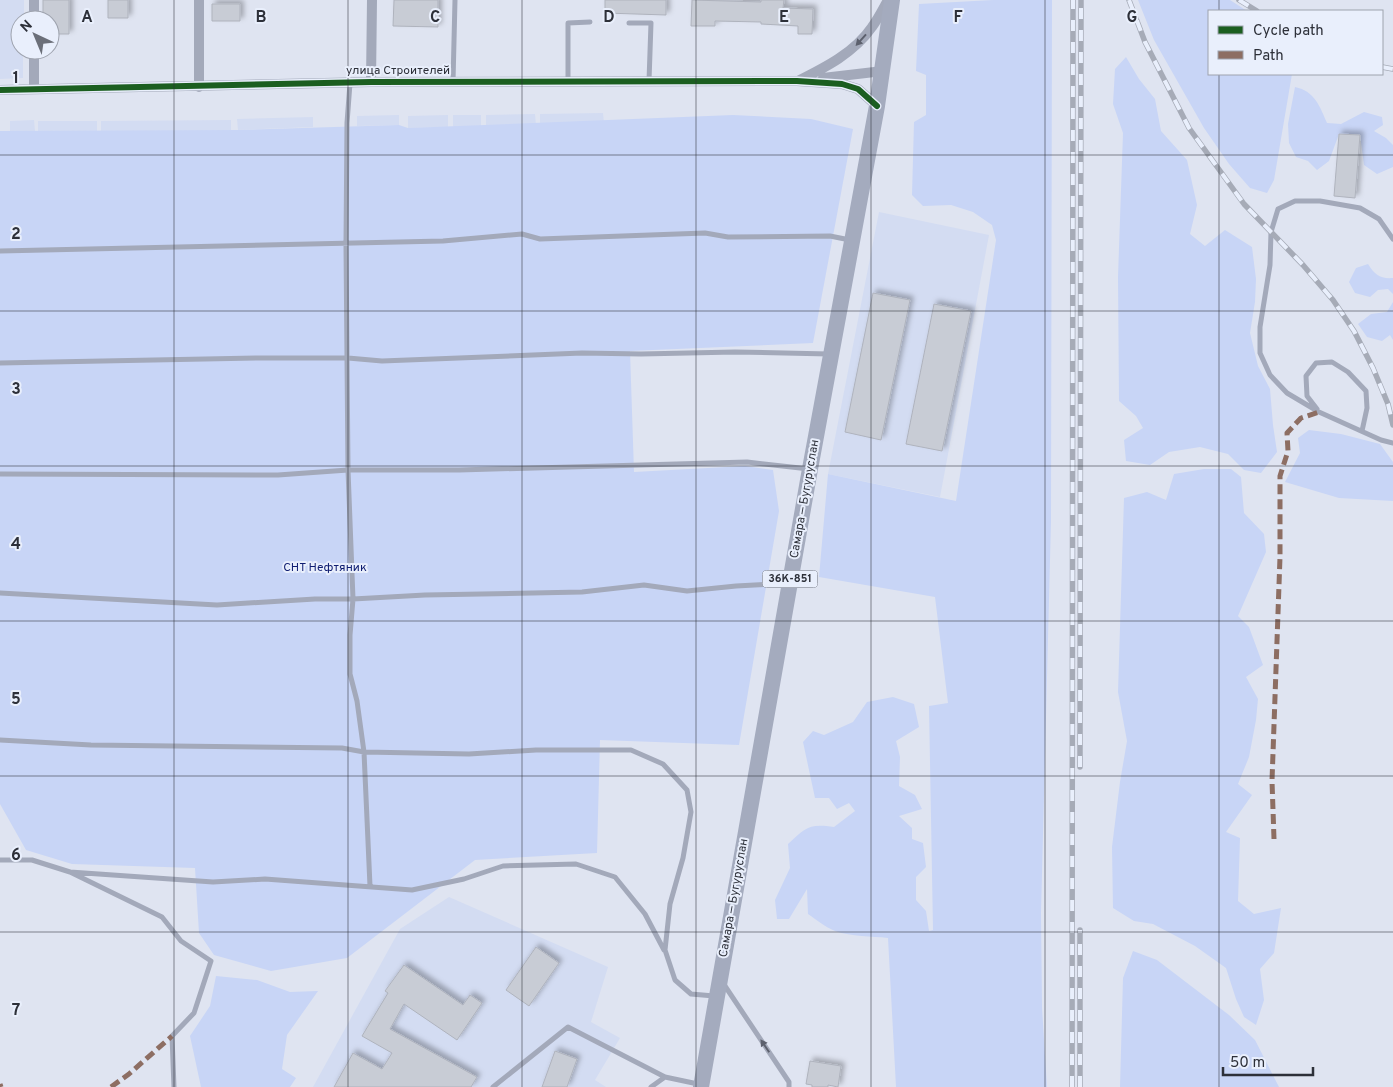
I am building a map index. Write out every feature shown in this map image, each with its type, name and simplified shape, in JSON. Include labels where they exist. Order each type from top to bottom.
[{"type":"main road","name":"Самара — Бугуруслан","points":[[701,1086],[851,240],[883,72],[892,0]]},
{"type":"street","points":[[199,0],[199,87]]},
{"type":"street","points":[[371,82],[372,0]]},
{"type":"street","points":[[797,82],[830,65],[852,50],[872,28],[888,0]]},
{"type":"street","points":[[34,60],[34,89]]},
{"type":"street","points":[[797,82],[883,72]]},
{"type":"street","name":"улица Строителей","points":[[0,90],[371,82],[797,82]]},
{"type":"street","points":[[797,82],[842,84],[858,89],[877,106]]},
{"type":"lane","points":[[453,82],[455,0]]},
{"type":"lane","points":[[568,82],[568,23],[590,22]]},
{"type":"lane","points":[[629,23],[651,23],[649,82]]},
{"type":"lane","points":[[350,83],[347,123],[346,244],[348,470],[353,599],[350,635],[350,674],[357,701],[364,752],[370,886]]},
{"type":"lane","points":[[1393,239],[1379,219],[1360,208],[1320,201],[1295,201],[1278,209],[1271,232],[1270,265],[1260,327],[1260,353],[1270,375],[1288,393],[1319,412],[1381,440],[1393,443]]},
{"type":"lane","points":[[0,251],[443,241],[522,234],[540,239],[705,233],[728,237],[830,236],[851,240]]},
{"type":"lane","points":[[0,363],[256,358],[348,358],[382,361],[582,353],[735,352],[831,354]]},
{"type":"lane","points":[[1319,412],[1307,396],[1306,376],[1316,363],[1332,362],[1348,372],[1366,391],[1367,408],[1362,431]]},
{"type":"lane","points":[[0,474],[278,475],[348,470],[459,470],[747,462],[810,469]]},
{"type":"lane","points":[[0,593],[218,605],[426,595],[582,592],[644,585],[686,591],[790,583]]},
{"type":"lane","points":[[0,740],[91,745],[342,748],[364,752],[469,754],[536,750],[631,750],[663,764],[687,790],[691,812],[683,858],[670,904],[664,950]]},
{"type":"lane","points":[[0,860],[32,860],[70,872],[162,917],[181,941],[211,961],[194,1013],[172,1036],[174,1087]]},
{"type":"lane","points":[[70,872],[213,882],[266,880],[412,890],[464,879],[503,866],[576,864],[615,878],[644,914],[664,950],[675,980],[691,994],[717,996]]},
{"type":"lane","points":[[720,978],[789,1082],[788,1087]]},
{"type":"lane","points":[[493,1087],[568,1027],[665,1077],[701,1086]]},
{"type":"lane","points":[[651,1087],[665,1077]]},
{"type":"shaded area","points":[[0,0],[24,0],[24,10],[10,10],[10,60],[23,60],[23,78],[0,79]]},
{"type":"shaded area","points":[[603,113],[604,123],[540,125],[540,114]]},
{"type":"shaded area","points":[[535,114],[536,125],[486,126],[486,115]]},
{"type":"shaded area","points":[[399,115],[399,125],[357,126],[357,116]]},
{"type":"shaded area","points":[[448,115],[448,127],[408,128],[408,116]]},
{"type":"shaded area","points":[[453,115],[481,115],[481,127],[453,127]]},
{"type":"shaded area","points":[[313,117],[313,127],[238,130],[237,119]]},
{"type":"shaded area","points":[[34,120],[35,131],[10,132],[10,121]]},
{"type":"shaded area","points":[[231,120],[231,132],[101,133],[101,121]]},
{"type":"shaded area","points":[[38,121],[97,121],[97,132],[38,132]]},
{"type":"shaded area","points":[[879,212],[989,235],[940,497],[828,474]]},
{"type":"shaded area","points":[[449,897],[608,967],[591,1022],[620,1038],[595,1080],[606,1087],[313,1087],[400,929]]},
{"type":"green space","points":[[993,0],[1052,0],[1051,521],[1041,913],[1042,1008],[1047,1087],[896,1087],[888,938],[848,934],[828,928],[808,914],[807,889],[789,919],[777,919],[775,900],[790,868],[788,844],[808,828],[813,826],[834,827],[855,811],[849,803],[837,809],[829,798],[815,798],[803,742],[813,731],[824,735],[853,722],[867,702],[893,697],[914,704],[919,727],[896,741],[900,757],[899,786],[915,795],[922,809],[899,816],[912,828],[912,839],[923,843],[926,867],[916,877],[916,900],[926,911],[929,931],[933,930],[929,706],[948,703],[935,597],[819,577],[828,474],[956,501],[996,240],[992,225],[973,212],[951,205],[923,206],[912,195],[914,122],[926,115],[926,75],[916,71],[919,4]]},
{"type":"green space","points":[[1138,0],[1230,0],[1245,10],[1208,10],[1208,75],[1292,75],[1274,180],[1267,193],[1250,188],[1229,164],[1204,128],[1154,40]]},
{"type":"green space","points":[[1126,57],[1139,79],[1155,99],[1161,131],[1187,160],[1197,205],[1190,234],[1205,246],[1225,230],[1252,247],[1256,279],[1255,302],[1250,333],[1258,366],[1270,389],[1277,452],[1261,473],[1244,470],[1228,454],[1200,447],[1169,452],[1150,465],[1126,461],[1124,440],[1143,428],[1136,416],[1119,401],[1118,277],[1123,133],[1113,104],[1115,69]]},
{"type":"green space","points":[[1295,87],[1307,92],[1316,100],[1327,123],[1341,124],[1364,112],[1382,117],[1383,125],[1374,131],[1393,145],[1393,167],[1377,174],[1364,165],[1360,135],[1339,134],[1329,161],[1317,170],[1308,161],[1296,157],[1289,143],[1288,124]]},
{"type":"green space","name":"СНТ Нефтяник","points":[[733,115],[811,119],[853,129],[813,343],[630,351],[634,472],[745,466],[773,470],[779,511],[739,745],[600,740],[597,853],[475,860],[347,958],[271,971],[214,955],[199,933],[195,868],[72,864],[26,850],[0,804],[0,131],[240,130],[399,125],[408,128]]},
{"type":"green space","points":[[1368,264],[1378,276],[1393,278],[1393,294],[1388,289],[1378,290],[1370,297],[1355,293],[1349,282],[1356,268]]},
{"type":"green space","points":[[1393,302],[1393,340],[1390,335],[1382,341],[1367,337],[1358,324],[1371,314],[1387,312]]},
{"type":"green space","points":[[1309,430],[1341,434],[1380,444],[1393,462],[1393,501],[1339,498],[1285,482],[1300,453],[1298,438]]},
{"type":"green space","points":[[1204,469],[1231,469],[1241,477],[1244,513],[1264,534],[1266,552],[1238,616],[1249,627],[1263,665],[1246,677],[1258,699],[1249,757],[1238,784],[1252,795],[1226,832],[1240,838],[1238,901],[1254,914],[1281,908],[1274,953],[1260,969],[1264,1000],[1256,1025],[1244,1017],[1226,968],[1195,946],[1153,924],[1134,921],[1113,908],[1112,847],[1127,741],[1118,692],[1124,498],[1147,492],[1166,500],[1174,474]]},
{"type":"green space","points":[[1133,951],[1157,960],[1229,1015],[1255,1040],[1279,1087],[1120,1087],[1123,978]]},
{"type":"green space","points":[[216,976],[257,980],[290,992],[318,991],[287,1035],[282,1069],[296,1078],[290,1087],[201,1087],[190,1036],[210,1006]]},
{"type":"building","points":[[43,0],[69,0],[69,34],[60,34],[60,10],[43,10]]},
{"type":"building","points":[[108,0],[128,0],[128,18],[108,18]]},
{"type":"building","points":[[394,0],[438,0],[438,27],[393,26]]},
{"type":"building","points":[[605,0],[666,0],[666,15],[605,13]]},
{"type":"building","points":[[692,0],[761,2],[761,0],[784,0],[783,8],[813,9],[812,34],[798,34],[798,26],[761,24],[761,22],[715,21],[715,26],[691,26]]},
{"type":"building","points":[[212,4],[240,4],[240,21],[212,21]]},
{"type":"building","points":[[1339,134],[1360,135],[1355,198],[1334,196]]},
{"type":"building","points":[[873,293],[910,300],[881,440],[845,432]]},
{"type":"building","points":[[934,304],[971,311],[942,451],[906,444]]},
{"type":"building","points":[[536,947],[559,963],[529,1006],[506,990]]},
{"type":"building","points":[[404,965],[463,1005],[470,995],[482,1003],[457,1040],[404,1004],[390,1029],[477,1077],[471,1087],[334,1087],[353,1053],[382,1069],[392,1053],[362,1036],[388,993],[385,991]]},
{"type":"building","points":[[555,1051],[577,1059],[567,1087],[542,1087]]},
{"type":"building","points":[[810,1061],[841,1066],[838,1087],[828,1085],[828,1087],[812,1087],[812,1085],[806,1084]]},
{"type":"railway","points":[[1072,1087],[1073,0]]},
{"type":"railway","points":[[1080,767],[1081,0]]},
{"type":"railway","points":[[1129,0],[1145,42],[1189,128],[1244,204],[1303,265],[1333,300],[1354,331],[1373,368],[1388,404],[1393,425]]},
{"type":"railway","points":[[1239,0],[1255,10]]},
{"type":"railway","points":[[1383,67],[1393,69]]},
{"type":"railway","points":[[1080,930],[1080,1087]]},
{"type":"marked path","points":[[1274,839],[1272,781],[1280,557],[1280,476],[1288,451],[1287,433],[1301,418],[1319,412]]},
{"type":"marked path","points":[[111,1087],[129,1074],[172,1036]]},
{"type":"cycle path","points":[[0,90],[371,82],[797,81],[842,84],[858,89],[877,106]]}]
